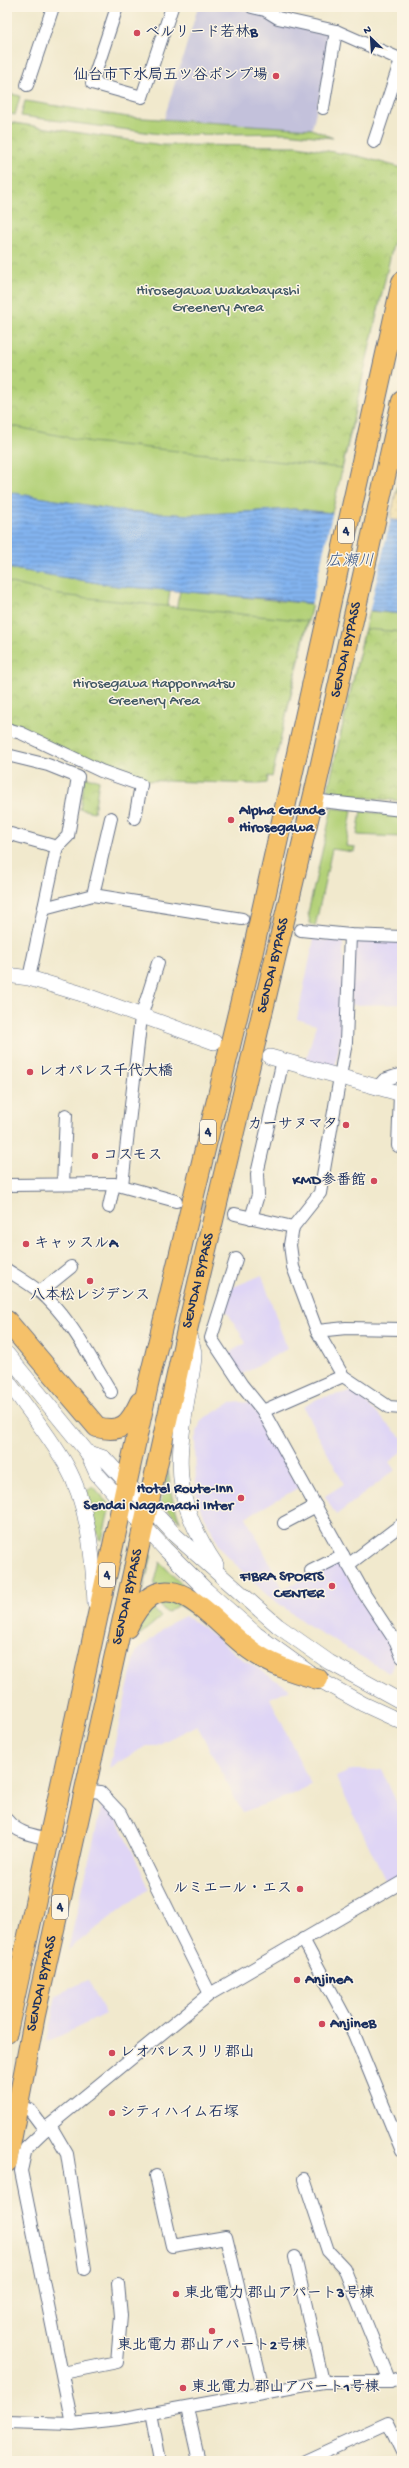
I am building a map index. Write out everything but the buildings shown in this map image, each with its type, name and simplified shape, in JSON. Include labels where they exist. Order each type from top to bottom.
[{"type":"highway","name":"SENDAI BYPASS","points":[[7,2032],[126,1493],[148,1385],[253,951],[402,282]]},
{"type":"highway","name":"SENDAI BYPASS","points":[[7,2162],[37,2008],[187,1330],[314,793],[402,401]]},
{"type":"highway","points":[[7,1321],[97,1427],[118,1428],[126,1425],[131,1420],[148,1385]]},
{"type":"highway","points":[[116,1652],[134,1613],[143,1601],[158,1592],[174,1592],[182,1594],[196,1603],[248,1648],[271,1664],[318,1679]]},
{"type":"street","points":[[27,85],[53,7]]},
{"type":"street","points":[[117,7],[92,84],[142,97],[172,7]]},
{"type":"street","points":[[252,7],[266,8],[278,18],[336,31],[401,60],[374,142]]},
{"type":"street","points":[[323,108],[336,31]]},
{"type":"street","points":[[7,729],[20,732],[101,772],[141,785],[135,818]]},
{"type":"street","points":[[7,755],[48,765],[78,777],[68,836],[57,847],[29,978]]},
{"type":"street","points":[[314,793],[402,810]]},
{"type":"street","points":[[93,895],[111,818]]},
{"type":"street","points":[[7,833],[57,847]]},
{"type":"street","points":[[44,908],[93,895],[242,918]]},
{"type":"street","points":[[301,930],[350,935],[402,937]]},
{"type":"street","points":[[350,935],[346,1042],[320,1193],[293,1227],[290,1245],[293,1267],[317,1331],[344,1376],[389,1407],[402,1408]]},
{"type":"street","points":[[109,1207],[118,1185],[141,1017],[158,963]]},
{"type":"street","points":[[7,975],[29,978],[79,993],[141,1017],[214,1042]]},
{"type":"street","points":[[251,1218],[258,1195],[257,1174],[276,1059],[401,1094],[398,1146],[402,1146]]},
{"type":"street","points":[[377,1088],[384,1080],[402,1074]]},
{"type":"street","points":[[63,1184],[66,1115]]},
{"type":"street","points":[[7,1185],[118,1185],[176,1200]]},
{"type":"street","points":[[235,1214],[293,1227]]},
{"type":"street","points":[[236,1259],[211,1338],[242,1385],[263,1411],[365,1595],[390,1631],[402,1657]]},
{"type":"street","points":[[40,1292],[71,1267]]},
{"type":"street","points":[[7,1270],[40,1292],[66,1321],[111,1392]]},
{"type":"street","points":[[317,1331],[346,1328],[402,1329]]},
{"type":"street","points":[[187,1330],[194,1354],[180,1440],[179,1475],[181,1489],[192,1523],[228,1584]]},
{"type":"street","points":[[7,1354],[87,1452],[104,1458],[144,1525],[206,1590],[256,1634],[318,1679],[363,1704],[402,1722]]},
{"type":"street","points":[[263,1411],[344,1376]]},
{"type":"street","points":[[7,1380],[65,1464],[79,1497],[91,1541],[95,1629]]},
{"type":"street","points":[[126,1493],[148,1505],[176,1536],[228,1584],[278,1626],[329,1662],[402,1702]]},
{"type":"street","points":[[284,1523],[316,1506]]},
{"type":"street","points":[[311,1571],[345,1560],[402,1524]]},
{"type":"street","points":[[86,1790],[100,1792],[120,1813],[169,1915],[210,1994]]},
{"type":"street","points":[[7,1820],[14,1829],[25,1834],[50,1839]]},
{"type":"street","points":[[72,2424],[63,2373],[55,2343],[21,2171],[26,2148],[47,2128],[210,1994],[402,1882]]},
{"type":"street","points":[[303,1939],[354,2034],[400,2143]]},
{"type":"street","points":[[18,2106],[30,2110],[47,2128],[67,2154],[85,2269]]},
{"type":"street","points":[[156,2176],[172,2246],[226,2237],[264,2392]]},
{"type":"street","points":[[304,2179],[328,2251],[344,2268],[390,2382]]},
{"type":"street","points":[[295,2257],[323,2382]]},
{"type":"street","points":[[63,2373],[117,2362],[121,2316],[118,2284]]},
{"type":"street","points":[[7,2422],[72,2424],[187,2408],[264,2392],[323,2382],[390,2382],[402,2377]]},
{"type":"street","points":[[187,2408],[199,2461]]},
{"type":"street","points":[[151,2413],[160,2461]]},
{"type":"street","points":[[305,2461],[388,2423],[402,2452]]},
{"type":"shaded area","points":[[198,7],[231,7],[266,15],[269,20],[333,34],[312,129],[164,119]]},
{"type":"shaded area","points":[[314,939],[343,942],[344,1019],[335,1069],[306,1060],[316,1025],[297,1019]]},
{"type":"shaded area","points":[[353,941],[402,942],[402,1004],[351,1005]]},
{"type":"shaded area","points":[[262,1275],[287,1349],[241,1375],[226,1354],[246,1343],[226,1310],[231,1288]]},
{"type":"shaded area","points":[[354,1391],[402,1438],[402,1452],[389,1462],[395,1470],[336,1515],[325,1496],[344,1484],[303,1407],[319,1398]]},
{"type":"shaded area","points":[[241,1402],[253,1404],[298,1488],[246,1517],[283,1589],[338,1560],[360,1599],[390,1644],[394,1655],[394,1666],[389,1673],[309,1626],[266,1594],[223,1552],[200,1507],[196,1490],[195,1439],[201,1420],[230,1403]]},
{"type":"shaded area","points":[[185,1616],[200,1625],[241,1658],[290,1689],[270,1698],[311,1785],[286,1797],[242,1812],[197,1725],[155,1746],[146,1746],[109,1768],[136,1652],[171,1623]]},
{"type":"shaded area","points":[[352,1770],[382,1770],[402,1815],[402,1876],[387,1884],[336,1777]]},
{"type":"shaded area","points":[[102,1804],[116,1815],[149,1888],[68,1950]]},
{"type":"shaded area","points":[[88,1980],[106,2014],[47,2042],[56,1995]]},
{"type":"green space","points":[[7,93],[20,96],[15,115],[7,113]]},
{"type":"green space","points":[[25,101],[128,117],[312,129],[333,138],[286,133],[168,135],[21,116]]},
{"type":"green space","points":[[7,122],[62,132],[353,422],[332,513],[295,509],[191,515],[122,511],[7,492]]},
{"type":"green space","name":"Hirosegawa Wakabayashi Greenery Area","points":[[7,122],[162,145],[297,146],[358,156],[402,168],[402,205],[342,468],[91,442],[7,425]]},
{"type":"green space","points":[[402,467],[402,493],[396,492]]},
{"type":"green space","points":[[7,568],[117,586],[170,590],[168,606],[7,655]]},
{"type":"green space","name":"Hirosegawa Happonmatsu Greenery Area","points":[[7,582],[60,595],[307,621],[272,777],[268,776],[267,783],[258,784],[136,780],[7,726]]},
{"type":"green space","points":[[180,591],[312,604],[285,721],[158,691]]},
{"type":"green space","points":[[369,611],[402,614],[402,632],[391,631],[341,733]]},
{"type":"green space","points":[[365,629],[402,632],[402,801],[334,795],[328,789]]},
{"type":"green space","points":[[85,776],[99,781],[94,812],[80,809]]},
{"type":"green space","points":[[332,808],[352,810],[346,846],[355,847],[354,852],[332,849],[315,927],[310,923],[308,913]]},
{"type":"green space","points":[[361,811],[402,816],[402,837],[357,835]]},
{"type":"green space","points":[[168,1471],[172,1497],[180,1522],[161,1502]]},
{"type":"green space","points":[[93,1487],[110,1506],[102,1540],[99,1539],[87,1491]]},
{"type":"green space","points":[[150,1553],[152,1554],[143,1591]]},
{"type":"green space","points":[[160,1562],[185,1588],[154,1585]]},
{"type":"green space","points":[[175,1600],[198,1617],[178,1605],[167,1613],[156,1601]]},
{"type":"green space","points":[[150,1605],[161,1617],[130,1643],[136,1625]]},
{"type":"sand","points":[[396,492],[402,493],[402,521],[390,520]]},
{"type":"water","name":"広瀬川","points":[[7,492],[122,511],[191,515],[295,509],[402,521],[402,614],[274,599],[117,586],[7,568]]},
{"type":"pier","points":[[333,511],[391,517],[369,613],[311,606]]},
{"type":"tunnel","points":[[242,919],[301,930]]},
{"type":"tunnel","points":[[176,1201],[235,1214]]},
{"type":"place","name":"ベルリード若林B","points":[[137,33]]},
{"type":"place","name":"仙台市下水局五ツ谷ポンプ場","points":[[276,76]]},
{"type":"place","name":"Alpha Grande Hirosegawa","points":[[231,820]]},
{"type":"place","name":"レオパレス千代大橋","points":[[30,1072]]},
{"type":"place","name":"カーサヌマタ","points":[[346,1125]]},
{"type":"place","name":"コスモス","points":[[95,1156]]},
{"type":"place","name":"KMD参番館","points":[[374,1181]]},
{"type":"place","name":"キャッスルA","points":[[26,1244]]},
{"type":"place","name":"八本松レジデンス","points":[[90,1281]]},
{"type":"place","name":"Hotel Route-Inn Sendai Nagamachi Inter","points":[[241,1498]]},
{"type":"place","name":"FIBRA SPORTS CENTER","points":[[332,1586]]},
{"type":"place","name":"ルミエール・エス","points":[[300,1889]]},
{"type":"place","name":"AnjineA","points":[[297,1980]]},
{"type":"place","name":"AnjineB","points":[[322,2024]]},
{"type":"place","name":"レオパレスリリ郡山","points":[[112,2053]]},
{"type":"place","name":"シティハイム石塚","points":[[112,2113]]},
{"type":"place","name":"東北電力 郡山アパート3号棟","points":[[176,2294]]},
{"type":"place","name":"東北電力 郡山アパート2号棟","points":[[212,2331]]},
{"type":"place","name":"東北電力 郡山アパート1号棟","points":[[183,2388]]}]
